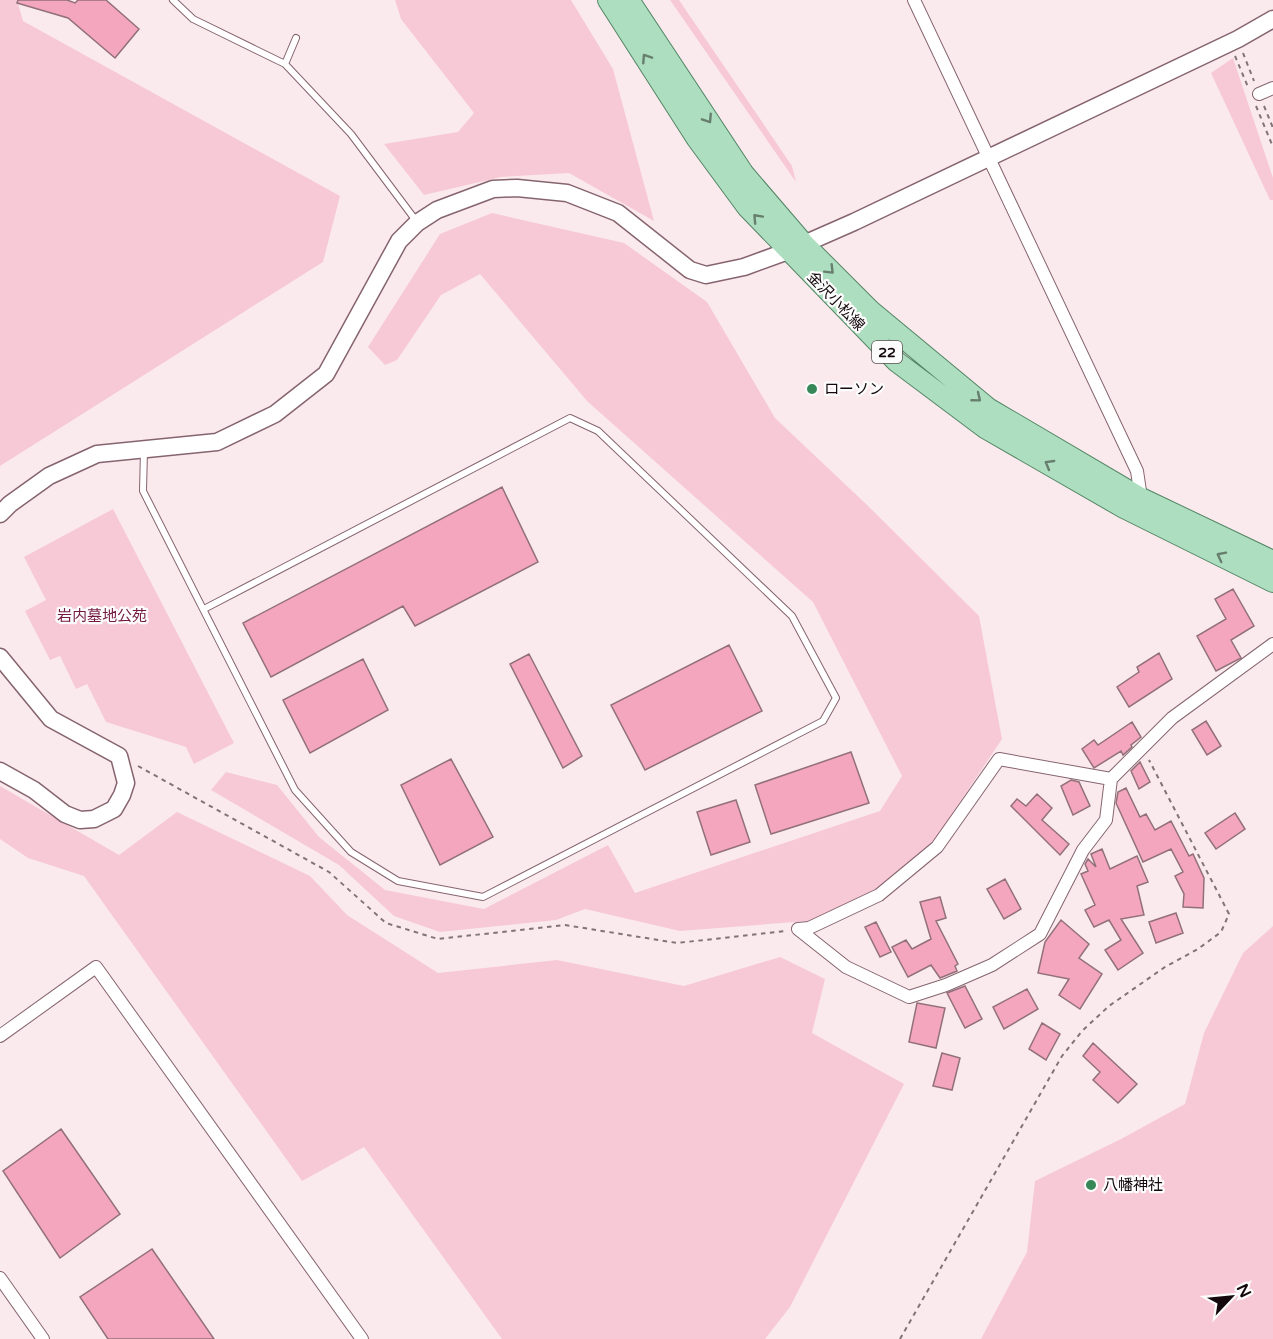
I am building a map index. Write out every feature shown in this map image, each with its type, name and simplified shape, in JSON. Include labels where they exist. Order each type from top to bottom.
[{"type":"main road","name":"金沢小松線","points":[[608,0],[697,139],[747,207],[988,408],[1141,498],[1273,561]]},
{"type":"main road","name":"金沢小松線","points":[[629,0],[796,248],[897,362],[985,428],[1124,508],[1273,582]]},
{"type":"street","points":[[914,0],[1137,471],[1141,498]]},
{"type":"street","points":[[0,514],[10,504],[50,476],[97,454],[217,442],[275,414],[326,374],[399,241],[417,223],[437,210],[493,189],[517,188],[567,193],[618,213],[690,270],[706,275],[744,267],[796,248],[990,158],[1238,39],[1273,19]]},
{"type":"street","points":[[1259,94],[1273,88]]},
{"type":"street","points":[[1111,779],[999,759],[937,847],[879,895],[809,928],[798,929],[846,967],[909,997],[946,985],[992,965],[1040,934],[1083,850],[1106,820],[1111,779],[1172,718],[1273,644]]},
{"type":"street","points":[[0,657],[51,719],[120,756],[126,783],[114,809],[94,819],[80,820],[65,814],[34,790],[0,771]]},
{"type":"street","points":[[0,1036],[96,967],[362,1339]]},
{"type":"street","points":[[0,1278],[43,1339]]},
{"type":"lane","points":[[173,0],[193,19],[285,64],[351,134],[417,223]]},
{"type":"lane","points":[[285,64],[296,38]]},
{"type":"lane","points":[[144,449],[143,491],[295,790],[351,852],[398,881],[483,897],[823,721],[836,698],[792,616],[598,431],[570,418],[204,609]]},
{"type":"path","points":[[900,1339],[1062,1056],[1082,1031],[1109,1006],[1165,966],[1198,949],[1221,932],[1229,914],[1143,749]]},
{"type":"green space","points":[[0,0],[17,0],[23,21],[340,196],[323,262],[0,466]]},
{"type":"green space","points":[[395,0],[571,0],[613,69],[654,221],[569,173],[501,177],[424,195],[384,144],[458,132],[474,113],[401,19]]},
{"type":"green space","points":[[670,0],[679,0],[792,166],[796,182]]},
{"type":"green space","points":[[1233,58],[1273,178],[1273,200],[1270,200],[1211,73]]},
{"type":"green space","points":[[492,213],[624,243],[707,302],[775,418],[979,616],[1002,739],[934,841],[876,889],[808,921],[680,931],[585,909],[556,920],[440,932],[394,916],[339,865],[211,790],[226,772],[277,785],[319,837],[385,890],[484,909],[608,845],[635,893],[880,811],[902,776],[813,602],[587,401],[480,274],[441,295],[397,360],[385,365],[368,347],[440,234]]},
{"type":"green space","name":"岩内墓地公苑","points":[[113,509],[234,743],[194,764],[186,747],[106,722],[87,684],[76,689],[60,656],[50,660],[25,611],[46,600],[24,557]]},
{"type":"green space","points":[[0,786],[119,855],[177,812],[310,876],[347,915],[438,973],[557,960],[684,986],[780,957],[825,979],[812,1033],[904,1084],[790,1307],[765,1339],[502,1339],[364,1147],[302,1181],[84,876],[28,858],[0,839]]},
{"type":"green space","points":[[1273,926],[1273,1339],[981,1339],[1027,1252],[1035,1181],[1121,1139],[1185,1104],[1204,1033],[1243,953]]},
{"type":"building","points":[[18,0],[67,0],[75,3],[78,0],[106,0],[139,29],[115,58],[68,18],[17,3]]},
{"type":"building","points":[[502,487],[538,562],[415,626],[403,606],[271,677],[243,623]]},
{"type":"building","points":[[1233,589],[1254,626],[1231,640],[1241,658],[1216,671],[1197,636],[1226,619],[1215,599]]},
{"type":"building","points":[[729,645],[762,711],[645,770],[611,705]]},
{"type":"building","points":[[1159,653],[1172,679],[1129,707],[1117,687],[1139,672],[1137,667]]},
{"type":"building","points":[[529,654],[582,756],[563,768],[510,664]]},
{"type":"building","points":[[363,659],[388,710],[310,753],[283,700]]},
{"type":"building","points":[[1206,721],[1221,746],[1207,755],[1192,730]]},
{"type":"building","points":[[1132,722],[1141,737],[1123,755],[1121,751],[1094,768],[1082,749],[1094,740],[1098,745]]},
{"type":"building","points":[[851,752],[869,803],[771,834],[755,785]]},
{"type":"building","points":[[451,759],[493,837],[440,865],[401,785]]},
{"type":"building","points":[[1140,762],[1150,782],[1139,789],[1131,771]]},
{"type":"building","points":[[1071,780],[1079,782],[1090,806],[1073,815],[1061,786]]},
{"type":"building","points":[[1126,788],[1140,817],[1146,814],[1155,830],[1171,821],[1189,856],[1193,854],[1204,878],[1203,908],[1183,907],[1184,894],[1175,876],[1183,872],[1171,849],[1143,862],[1116,803],[1118,792]]},
{"type":"building","points":[[1037,794],[1052,808],[1042,820],[1069,844],[1060,855],[1011,806],[1017,799],[1026,806]]},
{"type":"building","points":[[736,800],[750,842],[711,855],[697,812]]},
{"type":"building","points":[[1235,813],[1245,829],[1216,849],[1205,833]]},
{"type":"building","points":[[1102,849],[1110,869],[1137,856],[1148,882],[1137,886],[1144,915],[1121,919],[1143,953],[1118,970],[1105,950],[1121,940],[1109,920],[1094,927],[1085,910],[1095,905],[1081,874],[1088,871],[1085,864],[1088,859],[1096,867],[1091,854]]},
{"type":"building","points":[[1005,879],[1021,909],[1004,919],[987,889]]},
{"type":"building","points":[[940,897],[946,918],[936,921],[958,964],[955,966],[957,971],[940,978],[931,965],[908,977],[892,947],[906,940],[912,949],[931,939],[920,902]]},
{"type":"building","points":[[1176,913],[1183,933],[1156,943],[1149,922]]},
{"type":"building","points":[[1061,920],[1089,944],[1079,958],[1102,974],[1080,1009],[1059,995],[1069,979],[1038,973],[1045,942]]},
{"type":"building","points":[[876,922],[891,952],[880,957],[865,927]]},
{"type":"building","points":[[965,986],[982,1019],[965,1028],[947,993]]},
{"type":"building","points":[[1027,989],[1038,1009],[1004,1029],[993,1007]]},
{"type":"building","points":[[917,1003],[945,1008],[936,1048],[909,1042]]},
{"type":"building","points":[[1042,1023],[1060,1034],[1046,1060],[1029,1049]]},
{"type":"building","points":[[1093,1043],[1137,1084],[1118,1103],[1093,1080],[1100,1072],[1083,1056]]},
{"type":"building","points":[[942,1053],[960,1058],[952,1090],[933,1086]]},
{"type":"building","points":[[61,1129],[120,1214],[60,1258],[3,1171]]},
{"type":"building","points":[[152,1249],[214,1339],[108,1339],[80,1297]]},
{"type":"place","name":"ローソン","points":[[812,389]]},
{"type":"place","name":"八幡神社","points":[[1091,1185]]}]
